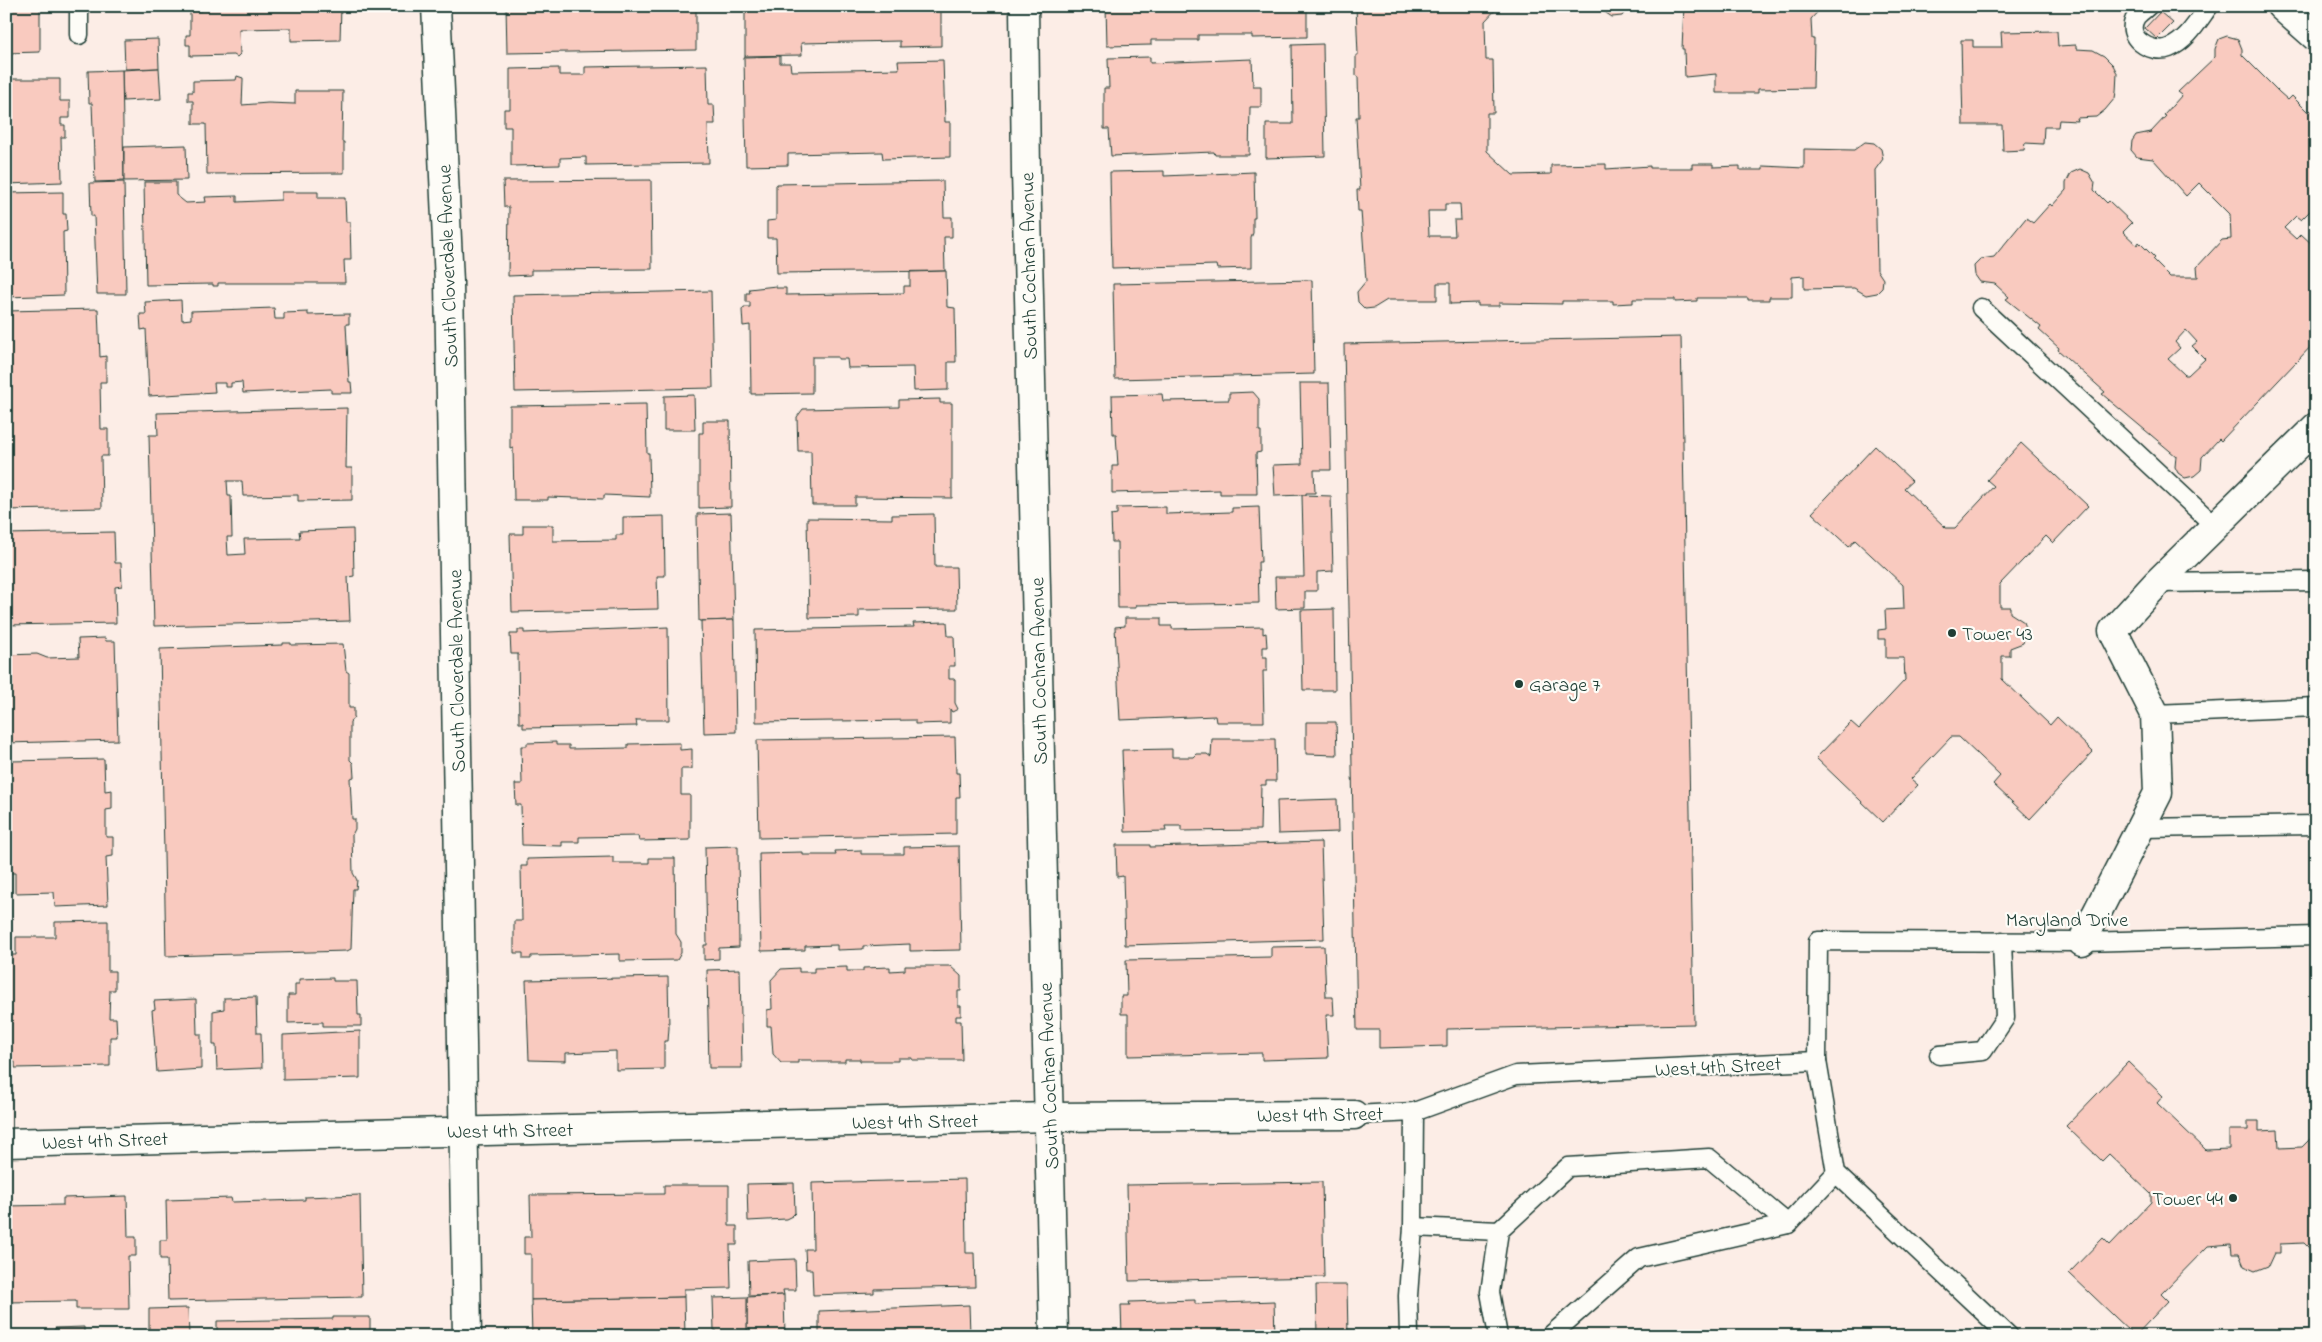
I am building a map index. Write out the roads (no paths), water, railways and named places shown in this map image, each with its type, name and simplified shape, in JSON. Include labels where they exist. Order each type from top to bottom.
[{"type":"street","name":"South Cloverdale Avenue","points":[[436,6],[449,292],[467,1336]]},
{"type":"street","name":"South Cochran Avenue","points":[[1024,6],[1026,192],[1054,1336]]},
{"type":"street","points":[[2280,6],[2316,37]]},
{"type":"street","points":[[2082,942],[2158,794],[2155,714],[2113,631],[2157,583],[2316,427]]},
{"type":"street","name":"West 4th Street","points":[[6,1143],[464,1130],[1049,1117],[1354,1115]]},
{"type":"lane","points":[[79,6],[79,35]]},
{"type":"lane","points":[[2148,6],[2136,18],[2134,28],[2136,40],[2143,46],[2154,49],[2168,49],[2188,35],[2209,6]]},
{"type":"lane","points":[[1981,308],[2215,526]]},
{"type":"lane","points":[[2157,583],[2316,581]]},
{"type":"lane","points":[[2155,714],[2316,707]]},
{"type":"lane","points":[[2141,828],[2316,826]]},
{"type":"lane","name":"Maryland Drive","points":[[1817,1061],[1818,941],[2082,942],[2316,936]]},
{"type":"lane","points":[[1939,1055],[1983,1051],[2005,1018],[2002,941]]},
{"type":"lane","points":[[1817,1061],[1836,1174],[2009,1336]]},
{"type":"lane","name":"West 4th Street","points":[[1354,1115],[1414,1112],[1516,1074],[1817,1061]]},
{"type":"lane","points":[[1409,1336],[1408,1296],[1413,1227],[1414,1112]]},
{"type":"lane","points":[[1498,1336],[1490,1292],[1499,1231],[1568,1167],[1709,1158],[1788,1224]]},
{"type":"lane","points":[[1550,1336],[1639,1258],[1788,1224],[1836,1174]]},
{"type":"lane","points":[[1413,1227],[1499,1231]]},
{"type":"place","name":"Tower 43","points":[[1952,633]]},
{"type":"place","name":"Garage 7","points":[[1519,684]]},
{"type":"place","name":"Tower 44","points":[[2233,1198]]}]
